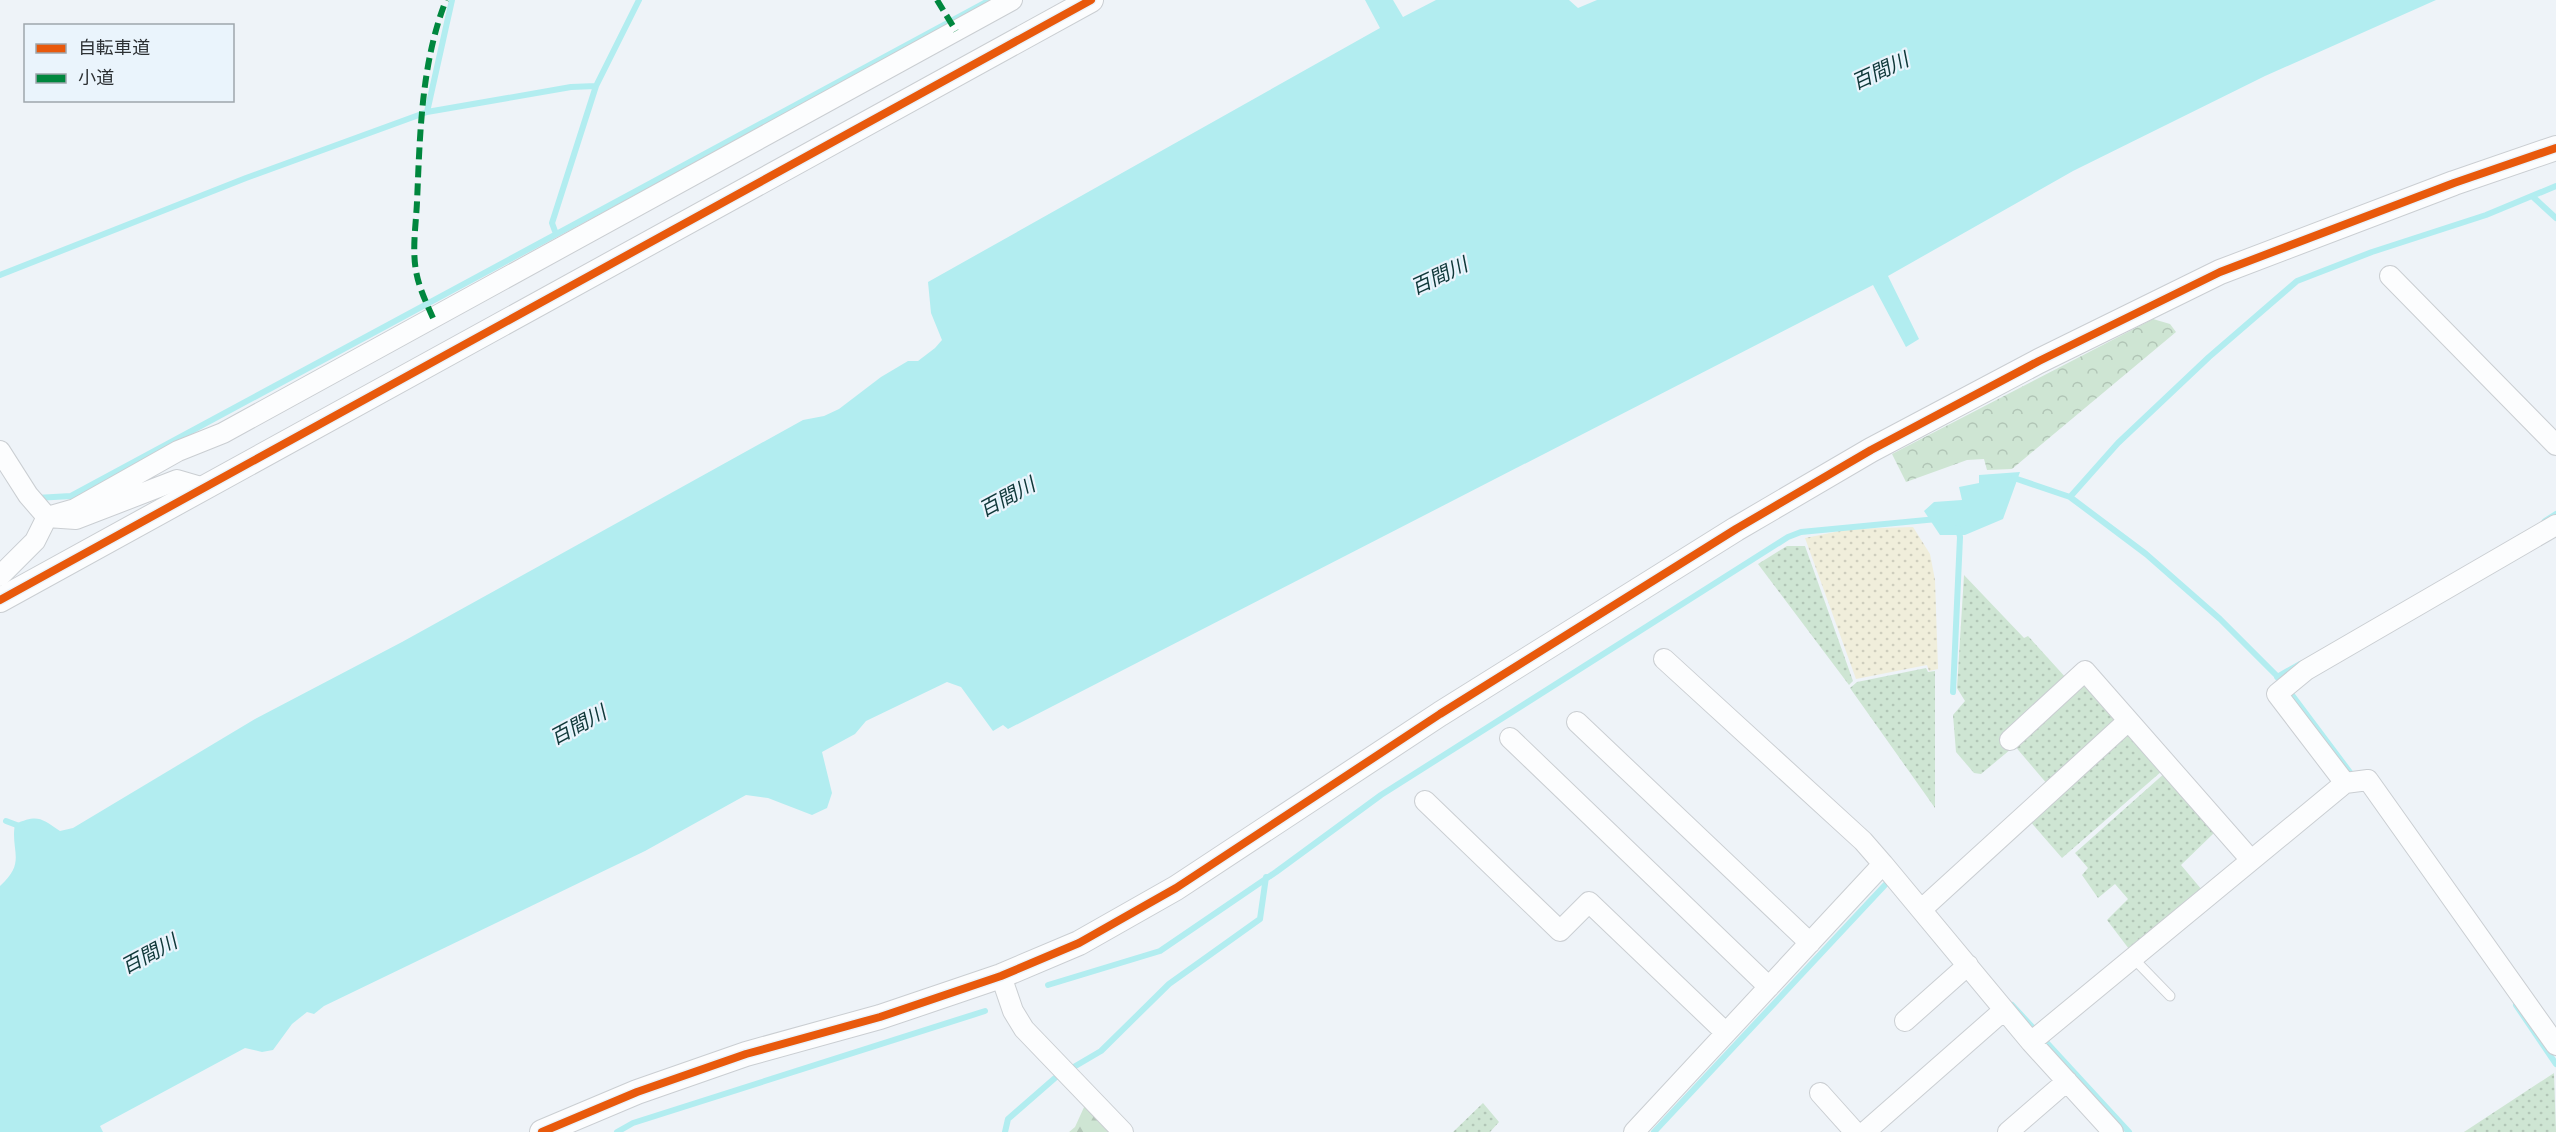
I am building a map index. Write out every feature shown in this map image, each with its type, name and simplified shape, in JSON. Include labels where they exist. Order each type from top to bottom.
[{"type":"street","points":[[37,506],[75,509],[178,451],[223,433],[1012,0]]},
{"type":"street","points":[[0,600],[201,487],[1090,0]]},
{"type":"street","points":[[542,1132],[637,1092],[746,1054],[880,1017],[1001,976],[1079,943],[1176,888],[1440,714],[1736,529],[1871,450],[2039,361],[2220,272],[2454,183],[2556,148]]},
{"type":"street","points":[[2390,276],[2556,445]]},
{"type":"street","points":[[0,451],[37,506],[35,541],[0,576]]},
{"type":"street","points":[[37,506],[76,519],[177,480],[201,487]]},
{"type":"street","points":[[2353,782],[2277,694],[2306,670],[2556,525]]},
{"type":"street","points":[[1664,659],[1863,841],[1883,864],[1926,905],[1968,965],[2004,1010],[2037,1038],[2067,1081],[2113,1132]]},
{"type":"street","points":[[2010,740],[2085,671],[2251,860]]},
{"type":"street","points":[[1926,905],[2128,721]]},
{"type":"street","points":[[1577,722],[1810,942]]},
{"type":"street","points":[[1510,738],[1769,987]]},
{"type":"street","points":[[2037,1038],[2251,860],[2353,782],[2368,780],[2556,1045]]},
{"type":"street","points":[[1425,801],[1560,931],[1589,902],[1726,1033]]},
{"type":"street","points":[[1634,1132],[1883,864]]},
{"type":"street","points":[[1905,1021],[1968,965]]},
{"type":"street","points":[[1001,976],[1013,1011],[1024,1029],[1123,1132]]},
{"type":"street","points":[[1865,1132],[2004,1010]]},
{"type":"street","points":[[2008,1132],[2067,1081]]},
{"type":"street","points":[[1820,1093],[1855,1132]]},
{"type":"lane","points":[[2133,958],[2170,996]]},
{"type":"green space","points":[[2153,319],[2170,324],[2176,332],[2012,469],[1987,470],[1984,459],[1967,460],[1906,482],[1892,454]]},
{"type":"green space","points":[[1787,546],[1805,546],[1853,681],[1849,685],[1758,564]]},
{"type":"green space","points":[[1964,575],[2024,638],[2028,636],[2067,679],[2011,749],[1981,774],[1974,773],[1956,752],[1953,715],[1965,701],[1957,688]]},
{"type":"green space","points":[[1926,668],[1928,672],[1935,671],[1935,808],[1850,688],[1857,682]]},
{"type":"green space","points":[[2085,684],[2116,720],[2048,785],[2014,745],[2080,685]]},
{"type":"green space","points":[[2123,733],[2130,734],[2162,771],[2062,858],[2029,820]]},
{"type":"green space","points":[[2166,772],[2215,832],[2181,865],[2202,890],[2129,949],[2107,920],[2128,899],[2115,884],[2098,898],[2082,875],[2088,868],[2075,853]]},
{"type":"green space","points":[[2554,1073],[2556,1132],[2464,1132]]},
{"type":"green space","points":[[1483,1103],[1499,1122],[1490,1132],[1453,1132]]},
{"type":"green space","points":[[1085,1105],[1110,1132],[1069,1132],[1075,1127]]},
{"type":"sand","points":[[1913,527],[1930,554],[1935,580],[1938,669],[1929,671],[1927,665],[1856,679],[1805,538],[1850,529]]},
{"type":"water","name":"百間川","points":[[1365,0],[1393,0],[1403,17],[1436,0],[1569,0],[1578,8],[1597,0],[2436,0],[2265,76],[2073,171],[1888,276],[1919,339],[1906,347],[1873,285],[1008,729],[1003,725],[993,731],[961,687],[947,682],[866,721],[855,734],[822,752],[832,793],[827,808],[812,815],[768,798],[746,795],[645,851],[324,1006],[314,1014],[307,1012],[292,1024],[273,1050],[262,1052],[245,1048],[100,1126],[103,1132],[0,1132],[0,886],[8,878],[15,863],[15,824],[34,818],[43,820],[60,831],[73,828],[255,719],[402,642],[803,420],[824,416],[839,409],[881,377],[908,361],[918,361],[942,340],[931,313],[928,282],[1380,28]]},
{"type":"water","points":[[2020,472],[2003,519],[1965,535],[1940,535],[1924,511],[1934,502],[1962,500],[1959,487],[1979,483],[1979,475]]},
{"type":"waterway","points":[[427,112],[452,0]]},
{"type":"waterway","points":[[556,234],[552,223],[596,86],[639,0]]},
{"type":"waterway","points":[[36,498],[71,496],[990,0]]},
{"type":"waterway","points":[[0,275],[246,178],[427,112],[571,87],[596,86]]},
{"type":"waterway","points":[[2070,497],[2118,443],[2209,357],[2297,281],[2372,252],[2486,215],[2556,186]]},
{"type":"waterway","points":[[2532,196],[2556,218]]},
{"type":"waterway","points":[[2011,480],[2014,478],[2070,497],[2146,554],[2220,619],[2280,679],[2355,779]]},
{"type":"waterway","points":[[2545,521],[2556,514]]},
{"type":"waterway","points":[[1048,985],[1160,951],[1276,872],[1381,795],[1788,537],[1801,532],[1937,519]]},
{"type":"waterway","points":[[1953,692],[1960,537],[1958,528]]},
{"type":"waterway","points":[[2277,677],[2300,664]]},
{"type":"waterway","points":[[6,821],[22,827]]},
{"type":"waterway","points":[[1005,1132],[1008,1119],[1055,1078],[1101,1051],[1169,984],[1260,919],[1266,877]]},
{"type":"waterway","points":[[1654,1132],[1885,885]]},
{"type":"waterway","points":[[2012,1005],[2129,1132]]},
{"type":"waterway","points":[[2516,1005],[2556,1064]]},
{"type":"waterway","points":[[617,1132],[633,1123],[985,1011]]},
{"type":"marked path","points":[[433,318],[417,277],[414,254],[423,100],[431,49],[446,0]]},
{"type":"marked path","points":[[937,0],[956,31]]},
{"type":"cycle path","points":[[0,600],[1091,0]]},
{"type":"cycle path","points":[[542,1132],[637,1092],[746,1054],[880,1017],[1001,976],[1079,943],[1176,888],[1440,714],[1736,529],[1871,450],[2039,361],[2220,272],[2454,183],[2556,148]]}]
